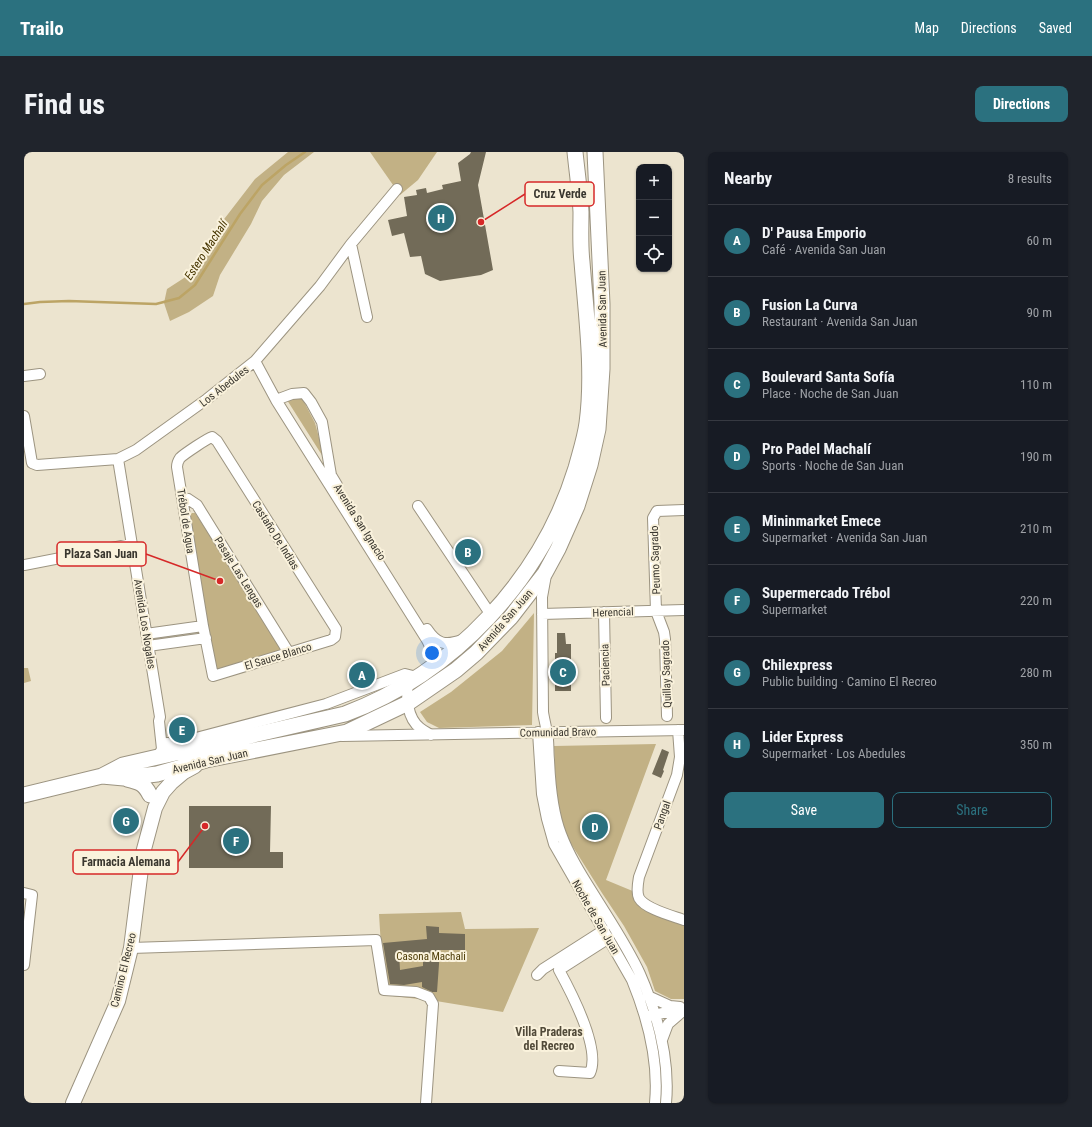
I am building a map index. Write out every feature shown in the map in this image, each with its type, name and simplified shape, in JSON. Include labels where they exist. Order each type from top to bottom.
[{"type":"main road","name":"Avenida San Juan","points":[[24,795],[102,776],[122,765],[158,757],[176,749],[345,714],[377,700],[412,680],[434,665],[491,615],[517,585],[533,561],[548,534],[572,481],[587,423],[590,393],[589,365],[580,245],[581,212],[575,152]]},
{"type":"main road","name":"Avenida San Juan","points":[[102,776],[124,778],[157,774],[206,760],[347,732],[408,703],[456,670],[476,653],[511,617],[545,573],[558,549],[576,506],[590,465],[598,429],[602,369],[602,304],[596,152]]},
{"type":"main road","name":"Camino El Recreo","points":[[73,1103],[118,1001],[131,948],[143,853],[143,837],[150,795],[157,774],[164,762],[176,749]]},
{"type":"main road","name":"Camino El Recreo","points":[[143,853],[155,808],[163,792],[176,778],[206,760]]},
{"type":"main road","points":[[124,778],[144,785],[150,795]]},
{"type":"street","name":"Los Abedules","points":[[24,416],[32,463],[37,465],[118,459],[136,450],[191,412],[255,361],[320,286],[351,244],[397,189]]},
{"type":"street","points":[[351,244],[366,317]]},
{"type":"street","name":"Avenida San Ignacio","points":[[255,361],[276,400],[328,477],[382,563],[432,648],[434,665]]},
{"type":"street","points":[[24,376],[40,374]]},
{"type":"street","name":"Avenida San Ignacio","points":[[276,400],[292,394],[304,393],[311,402],[322,422],[328,477]]},
{"type":"street","name":"Trébol de Agua","points":[[213,676],[203,626],[177,467],[178,461],[182,456],[210,438],[214,438],[217,441]]},
{"type":"street","name":"Castaño De Indias","points":[[217,441],[336,629]]},
{"type":"street","name":"Avenida Los Nogales","points":[[118,459],[160,718],[162,749],[158,757]]},
{"type":"street","name":"Pasaje Las Lengas","points":[[183,498],[188,499],[197,505],[289,653]]},
{"type":"street","points":[[418,506],[491,615]]},
{"type":"street","name":"Peumo Sagrado","points":[[656,611],[653,518],[657,511],[684,510]]},
{"type":"street","points":[[24,565],[132,544]]},
{"type":"street","name":"Noche de San Juan","points":[[551,560],[544,583],[542,614],[544,722],[542,794],[554,844],[632,980],[650,1016],[651,1041],[656,1070],[655,1103]]},
{"type":"street","name":"Avenida San Ignacio","points":[[382,563],[438,642],[453,643],[466,638]]},
{"type":"street","name":"Herencial","points":[[542,614],[684,610]]},
{"type":"street","name":"Quillay Sagrado","points":[[656,611],[665,639],[667,716]]},
{"type":"street","name":"Paciencia","points":[[604,612],[606,718]]},
{"type":"street","points":[[146,634],[203,626]]},
{"type":"street","name":"El Sauce Blanco","points":[[213,676],[331,640],[334,637],[336,629]]},
{"type":"street","points":[[148,646],[206,638]]},
{"type":"street","points":[[412,680],[408,703],[412,718],[419,727],[431,735]]},
{"type":"street","name":"Avenida Los Nogales","points":[[160,718],[162,720],[165,737],[176,749]]},
{"type":"street","name":"Comunidad Bravo","points":[[332,736],[349,737],[681,730]]},
{"type":"street","name":"Pangal","points":[[681,730],[677,775],[637,886],[639,898],[647,906],[684,920]]},
{"type":"street","points":[[543,732],[554,809],[560,833],[569,854],[640,974],[648,996],[650,1016],[661,1042],[666,1074],[666,1103]]},
{"type":"street","points":[[24,894],[32,895],[26,924],[24,965]]},
{"type":"street","points":[[537,975],[555,967],[606,934]]},
{"type":"street","points":[[131,948],[376,940],[384,990],[416,992],[430,997],[433,1004],[426,1103]]},
{"type":"street","points":[[555,967],[576,1001],[583,1017],[593,1068],[590,1073],[559,1071]]},
{"type":"street","points":[[648,996],[670,1006],[684,1009]]},
{"type":"street","points":[[650,1016],[684,1009]]},
{"type":"street","points":[[661,1042],[668,1024],[684,1009]]},
{"type":"green space","points":[[288,152],[314,152],[284,175],[262,201],[251,224],[220,275],[213,296],[189,312],[170,321],[164,303],[167,289],[184,278],[196,264],[218,227],[255,179]]},
{"type":"green space","points":[[370,152],[437,152],[418,180],[400,195]]},
{"type":"green space","points":[[302,398],[315,423],[325,460],[287,400]]},
{"type":"green space","points":[[195,513],[197,516],[284,651],[219,670],[215,666],[190,515]]},
{"type":"green space","points":[[534,613],[532,725],[439,728],[427,722],[420,712],[451,692],[502,651]]},
{"type":"green space","points":[[24,668],[28,668],[31,681],[24,683]]},
{"type":"green space","points":[[656,744],[606,880],[635,892],[637,899],[684,923],[684,999],[671,999],[655,991],[647,967],[624,926],[568,839],[560,814],[556,790],[554,746]]},
{"type":"green space","name":"Casona Machali","points":[[461,912],[465,929],[539,928],[503,1012],[436,1001],[384,995],[379,914]]},
{"type":"building","points":[[471,152],[486,152],[478,185],[493,270],[481,275],[440,281],[425,274],[421,256],[410,257],[404,233],[392,236],[388,220],[407,216],[404,197],[417,195],[416,190],[426,188],[427,193],[443,189],[442,185],[461,181],[458,163]]},
{"type":"building","points":[[557,633],[565,633],[566,644],[571,644],[571,691],[555,691],[555,653],[557,653]]},
{"type":"building","points":[[662,749],[669,752],[661,778],[652,774]]},
{"type":"building","points":[[189,806],[271,806],[270,852],[283,852],[283,868],[189,868]]},
{"type":"building","points":[[426,926],[439,927],[439,933],[465,934],[465,950],[440,950],[437,992],[432,992],[422,987],[422,982],[404,985],[390,984],[383,943],[427,939]],"holes":[[[399,953],[423,953],[423,966],[400,970]]]},
{"type":"waterway","name":"Estero Machalí","points":[[24,304],[69,301],[156,304],[179,298],[195,285],[240,214],[262,185],[286,165],[305,152]]},
{"type":"place","name":"Lider Express","points":[[441,218]]},
{"type":"place","name":"Cruz Verde","points":[[481,222]]},
{"type":"place","name":"Fusion La Curva","points":[[468,552]]},
{"type":"place","name":"Plaza San Juan","points":[[220,581]]},
{"type":"place","name":"Boulevard Santa Sofía","points":[[563,672]]},
{"type":"place","name":"D' Pausa Emporio","points":[[362,675]]},
{"type":"place","name":"Mininmarket Emece","points":[[182,730]]},
{"type":"place","name":"Chilexpress","points":[[126,821]]},
{"type":"place","name":"Farmacia Alemana","points":[[205,826]]},
{"type":"place","name":"Pro Padel Machalí","points":[[595,827]]},
{"type":"place","name":"Supermercado Trébol","points":[[236,841]]},
{"type":"district","name":"Villa Praderas del Recreo","points":[[549,1039]]}]
